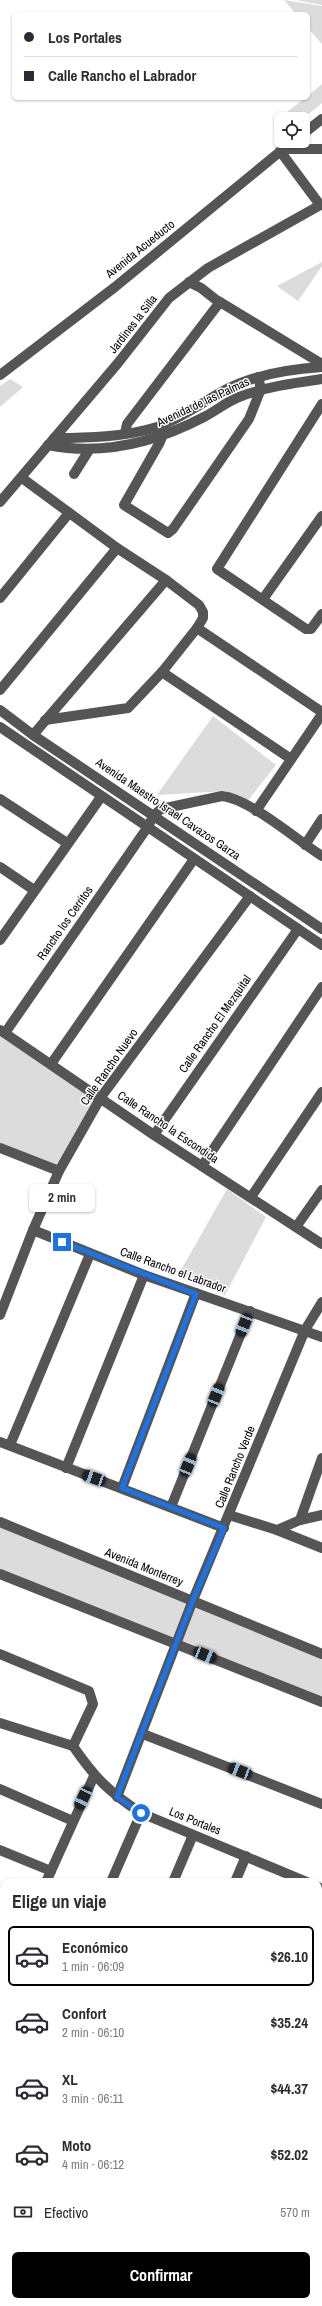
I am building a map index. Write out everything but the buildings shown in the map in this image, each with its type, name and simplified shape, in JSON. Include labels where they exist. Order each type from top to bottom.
[{"type":"street","points":[[310,128],[322,119]]},
{"type":"street","name":"Avenida Acueducto","points":[[0,375],[115,287],[284,148]]},
{"type":"street","points":[[281,150],[322,149]]},
{"type":"street","points":[[281,150],[321,204]]},
{"type":"street","name":"Jardines la Silla","points":[[0,502],[22,478],[51,441],[118,363],[169,298],[208,268],[321,204]]},
{"type":"street","points":[[189,282],[201,288],[220,302],[322,366]]},
{"type":"street","points":[[125,433],[127,424],[220,302]]},
{"type":"street","name":"Avenida de las Palmas","points":[[51,441],[125,433],[158,426],[228,389],[258,377],[322,366]]},
{"type":"street","points":[[158,426],[162,437],[158,448],[124,504],[169,533],[249,419],[261,389],[258,377]]},
{"type":"street","name":"Avenida de las Palmas","points":[[51,441],[89,450],[130,444],[162,437],[205,416],[230,401],[261,389],[322,379]]},
{"type":"street","points":[[322,404],[217,568],[218,571],[309,630],[322,614]]},
{"type":"street","points":[[74,474],[89,450]]},
{"type":"street","points":[[22,478],[117,548],[166,580],[199,605],[204,615],[197,628],[162,672],[128,708],[45,720]]},
{"type":"street","points":[[0,598],[69,513]]},
{"type":"street","points":[[263,599],[322,516]]},
{"type":"street","points":[[0,690],[117,548]]},
{"type":"street","points":[[33,735],[166,580]]},
{"type":"street","points":[[197,628],[322,713],[256,811]]},
{"type":"street","points":[[162,672],[291,759]]},
{"type":"street","name":"Avenida Maestro Israel Cavazos Garza","points":[[0,710],[33,735],[322,929]]},
{"type":"street","points":[[0,727],[101,797],[322,945]]},
{"type":"street","points":[[154,815],[161,809],[170,806],[222,796],[242,802],[322,856]]},
{"type":"street","points":[[0,939],[101,797]]},
{"type":"street","points":[[0,799],[67,843]]},
{"type":"street","name":"Rancho los Cerritos","points":[[2,1032],[147,828],[154,815]]},
{"type":"street","points":[[305,845],[322,819]]},
{"type":"street","points":[[51,1064],[194,859]]},
{"type":"street","points":[[0,867],[34,890]]},
{"type":"street","name":"Calle Rancho Nuevo","points":[[0,1315],[33,1230],[59,1171],[101,1097],[250,896]]},
{"type":"street","name":"Calle Rancho El Mezquital","points":[[154,1135],[298,929]]},
{"type":"street","points":[[202,1166],[322,987]]},
{"type":"street","name":"Calle Rancho la Escondida","points":[[2,1032],[101,1097],[154,1135],[322,1244]]},
{"type":"street","points":[[251,1197],[322,1092]]},
{"type":"street","points":[[1,1151],[59,1171]]},
{"type":"street","points":[[296,1227],[322,1190]]},
{"type":"street","name":"Calle Rancho el Labrador","points":[[33,1230],[144,1275],[322,1337]]},
{"type":"street","points":[[10,1445],[90,1254]]},
{"type":"street","points":[[66,1468],[144,1275]]},
{"type":"street","points":[[122,1488],[196,1294]]},
{"type":"street","name":"Calle Rancho Verde","points":[[117,1797],[143,1734],[193,1600],[305,1330],[322,1302]]},
{"type":"street","points":[[170,1507],[250,1311]]},
{"type":"street","points":[[0,1442],[224,1528]]},
{"type":"street","points":[[300,1520],[322,1458]]},
{"type":"street","points":[[229,1515],[277,1530],[322,1548]]},
{"type":"street","points":[[277,1530],[300,1520],[322,1515]]},
{"type":"street","name":"Avenida Monterrey","points":[[0,1522],[322,1654]]},
{"type":"street","points":[[0,1574],[322,1702]]},
{"type":"street","points":[[0,1654],[90,1691],[93,1704],[73,1746],[0,1723]]},
{"type":"street","points":[[143,1734],[322,1804]]},
{"type":"street","name":"Los Portales","points":[[73,1746],[94,1776],[117,1797],[141,1813],[246,1856],[294,1878]]},
{"type":"street","points":[[48,1878],[94,1776]]},
{"type":"street","points":[[0,1789],[73,1821]]},
{"type":"street","points":[[113,1878],[141,1813]]},
{"type":"street","points":[[175,1878],[193,1835]]},
{"type":"street","points":[[0,1850],[51,1871]]},
{"type":"street","points":[[237,1878],[246,1856]]},
{"type":"shaded area","points":[[284,0],[322,6],[322,44],[310,30],[310,12],[294,12]]},
{"type":"shaded area","points":[[296,0],[322,0],[322,5]]},
{"type":"shaded area","points":[[322,84],[322,103],[310,113],[287,112],[302,100],[310,100],[310,94]]},
{"type":"shaded area","points":[[322,262],[322,266],[298,301],[277,286]]},
{"type":"shaded area","points":[[10,379],[23,387],[0,407],[0,386]]},
{"type":"shaded area","points":[[213,716],[276,765],[246,803],[226,791],[157,795]]},
{"type":"shaded area","points":[[0,1036],[94,1099],[56,1165],[0,1143]]},
{"type":"shaded area","points":[[227,1189],[266,1217],[225,1295],[177,1277]]},
{"type":"shaded area","points":[[0,1524],[322,1654],[322,1702],[0,1572]]},
{"type":"route","points":[[62,1242],[196,1294],[122,1488],[224,1528],[193,1600],[143,1734],[117,1797],[141,1813]]}]
